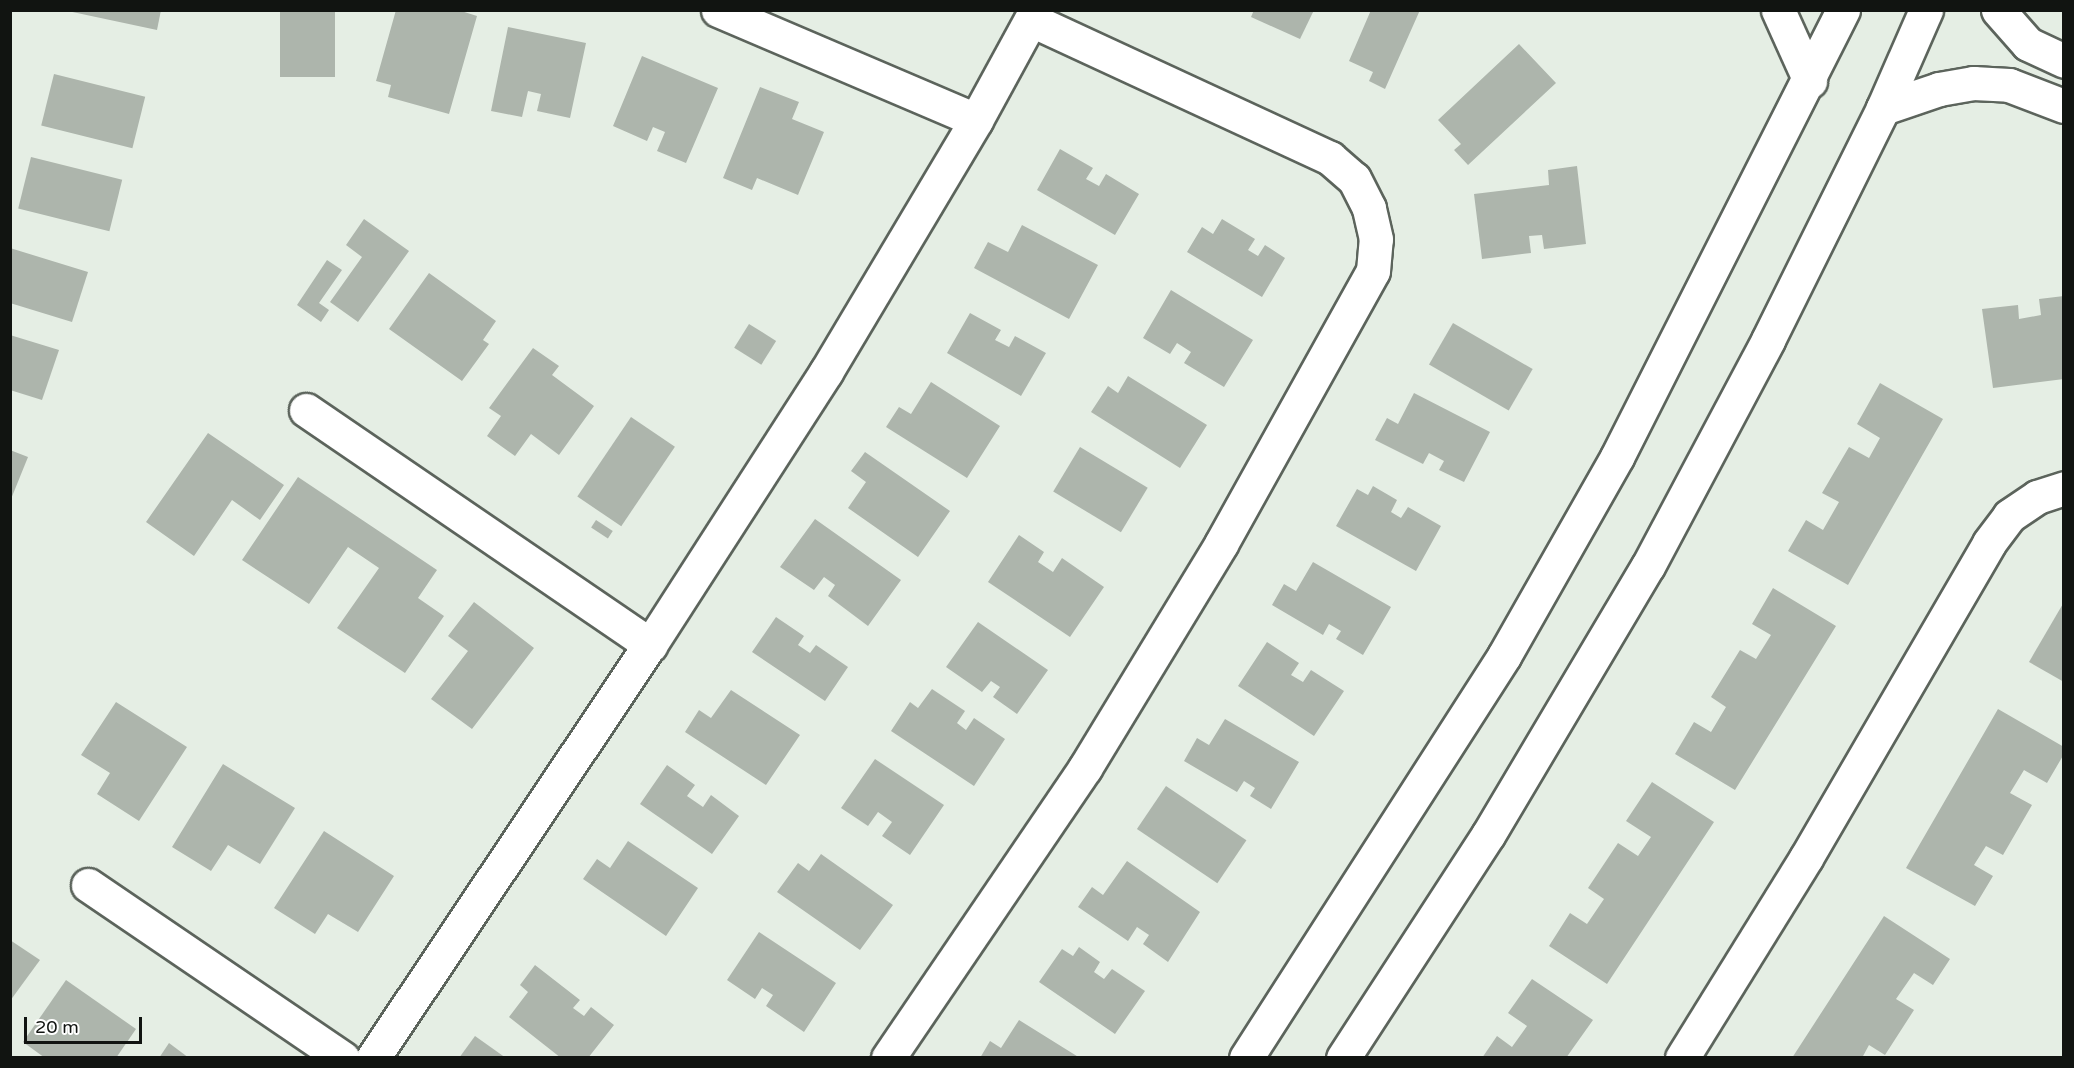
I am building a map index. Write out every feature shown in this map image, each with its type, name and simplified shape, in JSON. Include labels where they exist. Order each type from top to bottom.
[{"type":"street","points":[[718,10],[976,120]]},
{"type":"street","points":[[1778,10],[1809,81]]},
{"type":"street","points":[[1246,1058],[1383,850],[1503,656],[1617,457],[1843,10]]},
{"type":"street","points":[[1342,1058],[1488,835],[1648,566],[1768,340],[1883,108],[1926,10]]},
{"type":"street","points":[[1998,10],[2028,44],[2064,62]]},
{"type":"street","points":[[373,1058],[650,645],[826,372],[976,120],[1033,15],[1330,158],[1354,179],[1369,208],[1376,239],[1372,271],[1221,544],[1085,768],[888,1058]]},
{"type":"street","points":[[1883,108],[1938,89],[1973,83],[2009,86],[2064,106]]},
{"type":"street","points":[[306,410],[650,645]]},
{"type":"street","points":[[1682,1058],[1806,858],[1989,543],[2009,516],[2037,496],[2064,488]]},
{"type":"street","points":[[88,885],[343,1058]]},
{"type":"building","points":[[63,10],[161,10],[157,30]]},
{"type":"building","points":[[280,10],[335,10],[335,77],[280,77]]},
{"type":"building","points":[[396,10],[458,10],[477,16],[449,114],[388,97],[391,85],[376,81]]},
{"type":"building","points":[[1254,10],[1314,10],[1300,39],[1251,17]]},
{"type":"building","points":[[1371,10],[1420,10],[1385,89],[1369,81],[1373,72],[1349,61]]},
{"type":"building","points":[[508,27],[586,43],[570,118],[537,111],[541,94],[528,91],[522,117],[491,111]]},
{"type":"building","points":[[1519,44],[1556,83],[1468,165],[1454,150],[1461,144],[1438,120]]},
{"type":"building","points":[[642,56],[718,88],[686,163],[657,151],[665,132],[653,127],[647,141],[613,126]]},
{"type":"building","points":[[54,74],[145,97],[132,148],[41,125]]},
{"type":"building","points":[[760,87],[799,102],[792,119],[824,132],[798,195],[757,178],[752,190],[723,178]]},
{"type":"building","points":[[1060,149],[1093,168],[1086,179],[1099,186],[1106,174],[1139,194],[1115,235],[1037,190]]},
{"type":"building","points":[[31,157],[122,180],[109,231],[18,208]]},
{"type":"building","points":[[1577,166],[1586,244],[1544,249],[1542,235],[1529,236],[1531,253],[1482,259],[1474,194],[1549,185],[1548,170]]},
{"type":"building","points":[[364,219],[409,251],[358,322],[330,302],[362,257],[346,245]]},
{"type":"building","points":[[1222,219],[1255,239],[1248,250],[1258,256],[1265,245],[1285,258],[1262,297],[1187,252],[1202,227],[1213,234]]},
{"type":"building","points":[[1022,225],[1098,265],[1069,319],[974,268],[988,242],[1008,252]]},
{"type":"building","points":[[10,248],[88,272],[72,322],[10,303]]},
{"type":"building","points":[[327,260],[342,270],[319,303],[329,310],[321,322],[297,305]]},
{"type":"building","points":[[429,273],[496,321],[483,340],[489,344],[462,381],[389,329]]},
{"type":"building","points":[[1171,290],[1253,340],[1224,387],[1184,363],[1191,352],[1177,343],[1170,354],[1143,338]]},
{"type":"building","points":[[2064,296],[2064,379],[1993,388],[1982,309],[2018,305],[2019,319],[2041,315],[2039,299]]},
{"type":"building","points":[[970,313],[1001,330],[995,340],[1009,347],[1015,336],[1046,353],[1021,396],[947,353]]},
{"type":"building","points":[[1453,323],[1533,369],[1509,411],[1429,365]]},
{"type":"building","points":[[749,324],[776,341],[761,365],[734,348]]},
{"type":"building","points":[[10,335],[59,350],[42,400],[10,390]]},
{"type":"building","points":[[533,348],[559,366],[552,375],[594,406],[559,455],[531,434],[515,456],[487,436],[501,416],[489,408]]},
{"type":"building","points":[[1128,376],[1207,425],[1180,468],[1091,412],[1108,386],[1118,393]]},
{"type":"building","points":[[931,382],[1000,426],[967,478],[886,427],[899,407],[911,414]]},
{"type":"building","points":[[1880,383],[1943,419],[1848,585],[1788,551],[1806,520],[1823,530],[1839,502],[1822,493],[1849,447],[1869,458],[1880,438],[1857,424]]},
{"type":"building","points":[[1414,393],[1490,432],[1464,482],[1439,470],[1444,461],[1429,453],[1423,464],[1375,440],[1387,418],[1398,424]]},
{"type":"building","points":[[631,417],[675,447],[621,526],[577,497]]},
{"type":"building","points":[[208,433],[284,485],[260,520],[232,500],[194,556],[146,522]]},
{"type":"building","points":[[1080,447],[1148,488],[1121,532],[1053,492]]},
{"type":"building","points":[[10,450],[28,457],[11,499],[10,499]]},
{"type":"building","points":[[865,452],[950,511],[918,557],[848,508],[866,482],[851,471]]},
{"type":"building","points":[[298,477],[437,570],[418,598],[444,616],[405,673],[337,628],[379,568],[348,547],[309,604],[242,560]]},
{"type":"building","points":[[1373,486],[1397,500],[1391,512],[1401,518],[1408,507],[1441,526],[1416,571],[1336,526],[1357,489],[1368,495]]},
{"type":"building","points":[[815,519],[901,580],[868,626],[828,596],[835,585],[824,577],[814,590],[780,567]]},
{"type":"building","points":[[596,520],[613,531],[608,538],[591,528]]},
{"type":"building","points":[[1019,535],[1044,552],[1038,562],[1053,572],[1062,558],[1104,587],[1070,637],[988,582]]},
{"type":"building","points":[[1313,562],[1391,607],[1363,655],[1336,639],[1341,631],[1329,624],[1323,635],[1272,605],[1284,584],[1296,591]]},
{"type":"building","points":[[1773,588],[1836,626],[1735,790],[1675,754],[1694,722],[1711,732],[1726,707],[1711,697],[1740,650],[1756,659],[1771,635],[1752,624]]},
{"type":"building","points":[[474,602],[534,648],[472,729],[431,699],[468,651],[448,636]]},
{"type":"building","points":[[2064,602],[2064,682],[2029,662]]},
{"type":"building","points":[[776,617],[804,636],[798,645],[810,653],[816,645],[848,667],[825,701],[752,652]]},
{"type":"building","points":[[978,622],[1048,670],[1017,714],[993,697],[1000,687],[991,681],[982,692],[946,667]]},
{"type":"building","points":[[1267,642],[1299,663],[1291,675],[1303,682],[1311,670],[1344,691],[1314,736],[1238,686]]},
{"type":"building","points":[[932,689],[965,711],[957,723],[966,730],[974,718],[1005,739],[974,786],[891,731],[910,702],[918,708]]},
{"type":"building","points":[[731,690],[800,735],[766,785],[685,732],[699,710],[711,718]]},
{"type":"building","points":[[116,702],[187,747],[139,821],[97,794],[110,773],[81,755]]},
{"type":"building","points":[[1998,709],[2064,747],[2064,754],[2047,783],[2024,770],[2010,793],[2032,805],[2003,855],[1986,846],[1974,865],[1993,876],[1975,906],[1906,868]]},
{"type":"building","points":[[1225,719],[1299,762],[1271,809],[1250,796],[1255,788],[1244,781],[1237,792],[1184,761],[1197,738],[1209,745]]},
{"type":"building","points":[[875,759],[944,805],[910,855],[882,836],[892,822],[878,812],[868,826],[841,808]]},
{"type":"building","points":[[223,764],[295,808],[260,864],[228,845],[211,871],[172,847]]},
{"type":"building","points":[[667,765],[695,785],[687,796],[703,807],[711,795],[739,816],[712,854],[640,804]]},
{"type":"building","points":[[1652,782],[1714,822],[1607,984],[1549,946],[1570,913],[1587,924],[1604,899],[1588,888],[1618,843],[1638,856],[1651,837],[1626,821]]},
{"type":"building","points":[[1166,786],[1246,840],[1217,883],[1137,829]]},
{"type":"building","points":[[324,831],[394,876],[358,932],[328,914],[315,934],[274,908]]},
{"type":"building","points":[[628,841],[698,888],[666,936],[583,879],[597,859],[610,868]]},
{"type":"building","points":[[821,854],[893,905],[860,950],[777,892],[798,863],[809,871]]},
{"type":"building","points":[[1127,861],[1200,912],[1168,962],[1143,944],[1149,935],[1137,927],[1128,941],[1078,907],[1092,887],[1103,895]]},
{"type":"building","points":[[1884,916],[1950,959],[1933,985],[1914,973],[1896,999],[1914,1010],[1885,1055],[1869,1045],[1862,1058],[1792,1058]]},
{"type":"building","points":[[759,932],[836,983],[804,1032],[766,1006],[773,995],[762,988],[755,999],[727,980]]},
{"type":"building","points":[[10,940],[40,960],[10,1001]]},
{"type":"building","points":[[1079,947],[1100,962],[1094,972],[1104,979],[1112,969],[1145,991],[1115,1034],[1039,982],[1062,949],[1073,956]]},
{"type":"building","points":[[535,965],[580,1000],[573,1008],[584,1016],[591,1007],[614,1025],[588,1058],[561,1058],[509,1017],[528,992],[520,985]]},
{"type":"building","points":[[1532,979],[1593,1020],[1566,1058],[1482,1058],[1497,1036],[1512,1047],[1527,1026],[1508,1013]]},
{"type":"building","points":[[66,980],[136,1029],[116,1058],[45,1058],[23,1042]]},
{"type":"building","points":[[1019,1020],[1080,1058],[980,1058],[990,1041],[1001,1048]]},
{"type":"building","points":[[475,1036],[506,1058],[459,1058]]},
{"type":"building","points":[[169,1043],[189,1058],[159,1058]]}]
